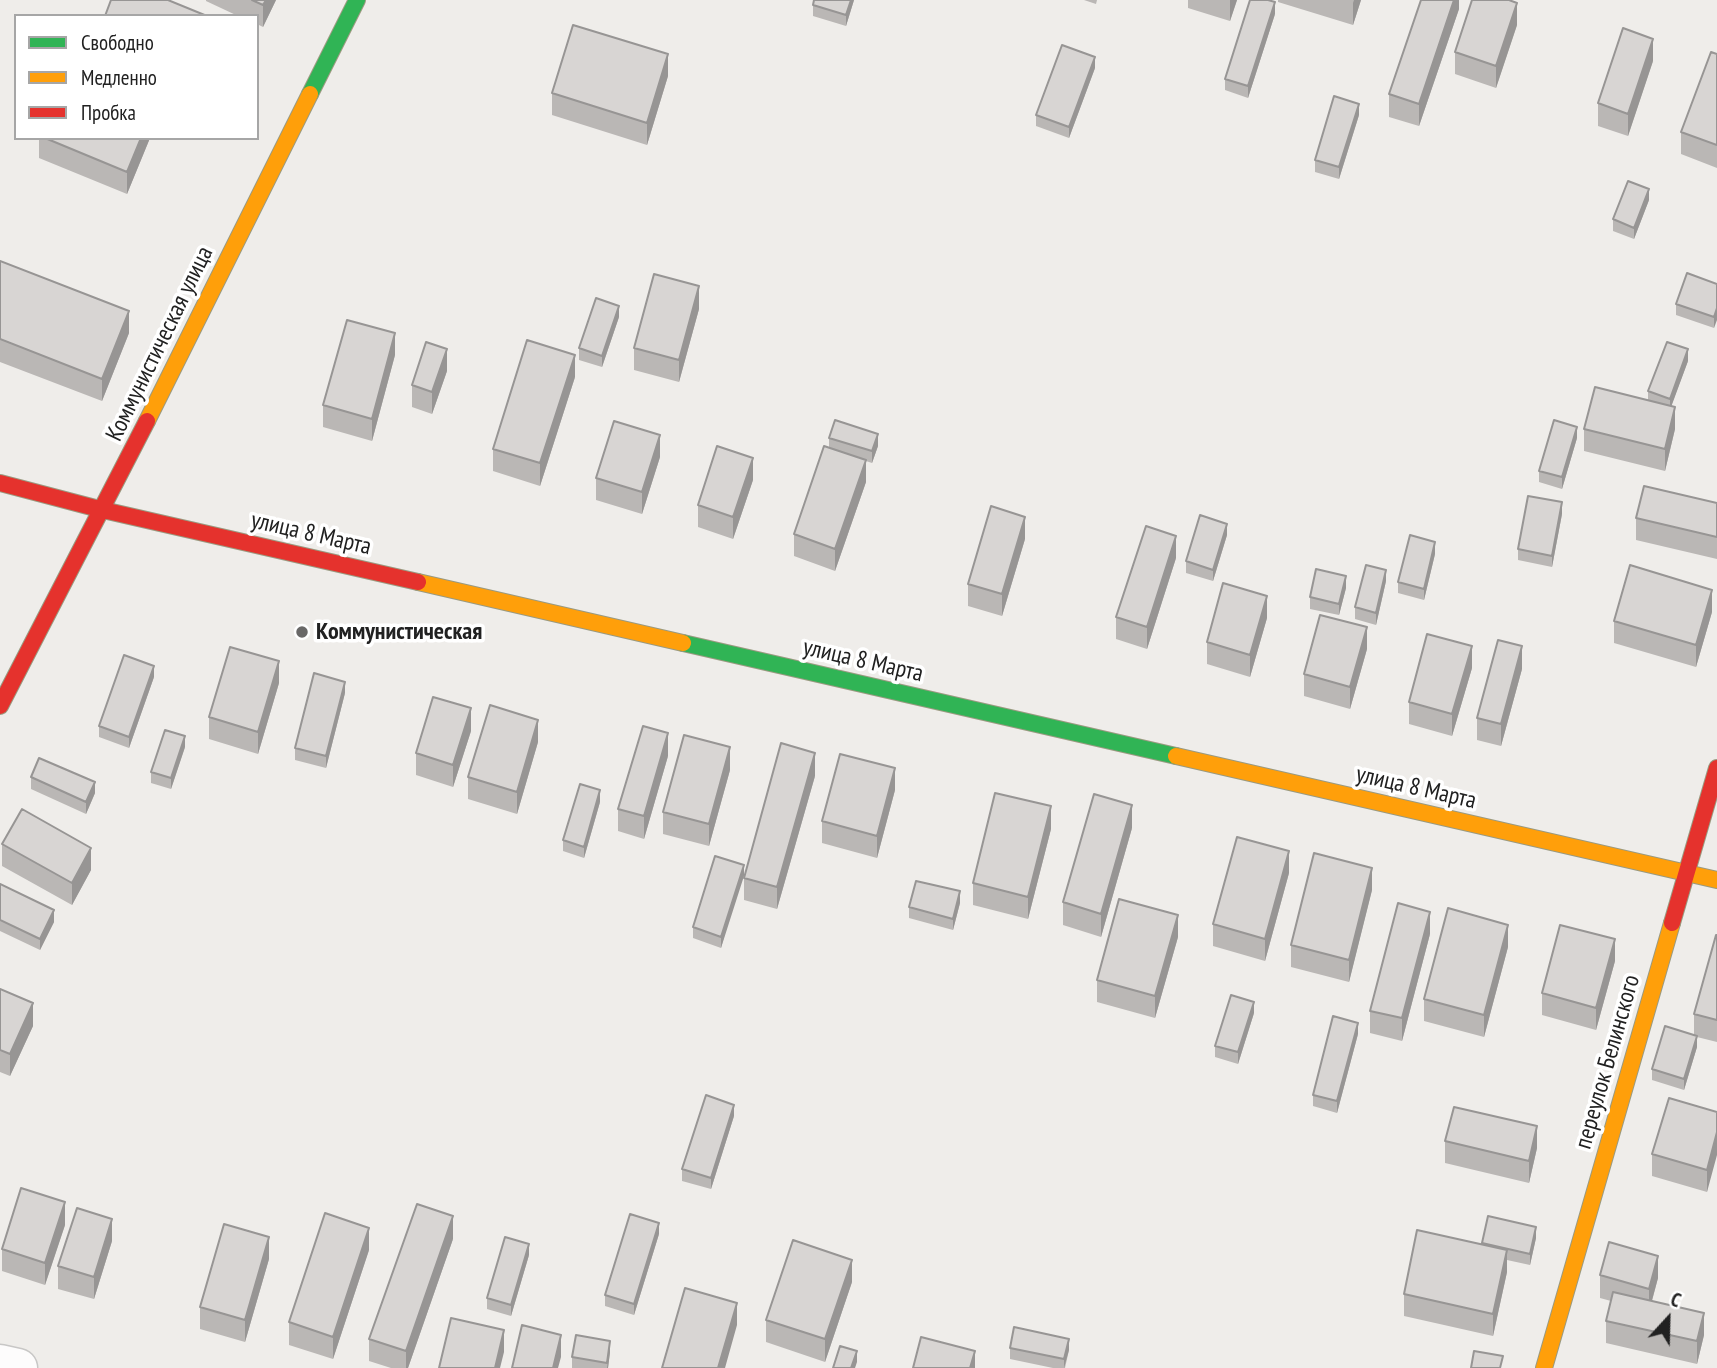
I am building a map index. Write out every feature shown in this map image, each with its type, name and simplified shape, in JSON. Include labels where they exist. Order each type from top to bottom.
[{"type":"main road","name":"Коммунистическая улица","points":[[0,706],[103,510],[357,0]]},
{"type":"main road","name":"улица 8 Марта","points":[[0,483],[103,510],[1717,880]]},
{"type":"main road","name":"переулок Белинского","points":[[1544,1368],[1717,768]]},
{"type":"street","points":[[0,1364],[18,1368]]},
{"type":"building","points":[[111,0],[168,0],[202,14],[106,14]]},
{"type":"building","points":[[252,0],[266,0],[263,5]]},
{"type":"building","points":[[814,0],[851,0],[846,15],[813,5]]},
{"type":"building","points":[[1250,0],[1275,2],[1248,86],[1225,79]]},
{"type":"building","points":[[1421,0],[1454,0],[1419,104],[1389,94]]},
{"type":"building","points":[[1472,0],[1509,0],[1517,3],[1496,66],[1455,52]]},
{"type":"building","points":[[573,25],[668,54],[647,123],[552,93]]},
{"type":"building","points":[[1623,28],[1653,39],[1628,114],[1598,103]]},
{"type":"building","points":[[1062,45],[1095,57],[1069,127],[1036,115]]},
{"type":"building","points":[[1711,52],[1717,54],[1717,145],[1681,132]]},
{"type":"building","points":[[1334,96],[1359,104],[1339,167],[1315,160]]},
{"type":"building","points":[[50,140],[140,140],[127,172]]},
{"type":"building","points":[[1628,181],[1649,189],[1634,228],[1613,219]]},
{"type":"building","points":[[0,261],[129,311],[102,379],[0,339]]},
{"type":"building","points":[[1687,273],[1717,284],[1717,308],[1714,317],[1676,304]]},
{"type":"building","points":[[654,274],[699,286],[679,360],[634,348]]},
{"type":"building","points":[[596,298],[619,306],[602,356],[579,348]]},
{"type":"building","points":[[347,320],[395,333],[372,419],[323,405]]},
{"type":"building","points":[[527,340],[575,355],[540,463],[493,449]]},
{"type":"building","points":[[426,342],[447,349],[432,392],[412,385]]},
{"type":"building","points":[[1667,342],[1688,349],[1670,399],[1648,391]]},
{"type":"building","points":[[1595,387],[1675,407],[1665,449],[1584,429]]},
{"type":"building","points":[[835,420],[878,434],[872,451],[829,438]]},
{"type":"building","points":[[1554,420],[1577,427],[1562,477],[1539,471]]},
{"type":"building","points":[[614,421],[660,435],[642,492],[596,478]]},
{"type":"building","points":[[717,446],[753,458],[733,517],[698,505]]},
{"type":"building","points":[[824,446],[866,460],[835,549],[794,534]]},
{"type":"building","points":[[1644,486],[1717,503],[1717,537],[1636,518]]},
{"type":"building","points":[[1528,496],[1562,502],[1552,556],[1518,549]]},
{"type":"building","points":[[991,506],[1025,517],[1002,594],[968,584]]},
{"type":"building","points":[[1200,515],[1227,524],[1213,570],[1186,561]]},
{"type":"building","points":[[1146,526],[1176,536],[1147,627],[1116,617]]},
{"type":"building","points":[[1410,535],[1435,542],[1424,589],[1398,582]]},
{"type":"building","points":[[1366,565],[1386,570],[1376,613],[1355,607]]},
{"type":"building","points":[[1630,565],[1712,590],[1696,645],[1614,621]]},
{"type":"building","points":[[1316,569],[1346,576],[1339,604],[1310,597]]},
{"type":"building","points":[[1223,583],[1267,596],[1250,655],[1207,642]]},
{"type":"building","points":[[1320,615],[1367,627],[1350,687],[1304,674]]},
{"type":"building","points":[[1427,634],[1472,646],[1452,714],[1409,702]]},
{"type":"building","points":[[1498,640],[1522,646],[1501,724],[1477,718]]},
{"type":"building","points":[[230,647],[279,661],[258,732],[209,717]]},
{"type":"building","points":[[124,655],[154,666],[129,737],[99,726]]},
{"type":"building","points":[[314,673],[345,682],[326,756],[295,748]]},
{"type":"building","points":[[433,697],[471,708],[453,765],[416,753]]},
{"type":"building","points":[[490,705],[538,720],[517,792],[468,777]]},
{"type":"building","points":[[643,726],[668,733],[644,816],[618,809]]},
{"type":"building","points":[[165,730],[185,736],[171,778],[151,772]]},
{"type":"building","points":[[684,735],[730,747],[709,824],[663,812]]},
{"type":"building","points":[[781,743],[815,753],[777,887],[744,878]]},
{"type":"building","points":[[840,754],[895,768],[877,836],[822,821]]},
{"type":"building","points":[[39,758],[95,782],[86,802],[31,777]]},
{"type":"building","points":[[580,784],[600,790],[584,847],[563,840]]},
{"type":"building","points":[[995,793],[1051,806],[1028,897],[973,883]]},
{"type":"building","points":[[1094,794],[1132,805],[1101,914],[1063,902]]},
{"type":"building","points":[[22,809],[91,848],[72,883],[2,844]]},
{"type":"building","points":[[1237,837],[1289,851],[1265,939],[1213,924]]},
{"type":"building","points":[[1314,853],[1372,868],[1349,960],[1291,945]]},
{"type":"building","points":[[715,856],[744,865],[721,937],[693,927]]},
{"type":"building","points":[[916,881],[960,891],[953,919],[909,907]]},
{"type":"building","points":[[0,884],[54,910],[40,939],[0,920]]},
{"type":"building","points":[[1119,899],[1178,915],[1155,996],[1097,980]]},
{"type":"building","points":[[1398,903],[1430,912],[1402,1018],[1370,1011]]},
{"type":"building","points":[[1448,908],[1508,925],[1484,1015],[1424,999]]},
{"type":"building","points":[[1560,925],[1615,939],[1596,1008],[1542,993]]},
{"type":"building","points":[[1717,935],[1717,1020],[1694,1014]]},
{"type":"building","points":[[0,989],[33,1003],[10,1054],[0,1050]]},
{"type":"building","points":[[1231,995],[1254,1002],[1238,1052],[1215,1046]]},
{"type":"building","points":[[1333,1016],[1358,1023],[1337,1101],[1313,1095]]},
{"type":"building","points":[[1665,1026],[1697,1036],[1684,1079],[1652,1069]]},
{"type":"building","points":[[706,1095],[734,1105],[711,1178],[682,1169]]},
{"type":"building","points":[[1669,1098],[1717,1112],[1717,1132],[1707,1170],[1652,1154]]},
{"type":"building","points":[[1454,1107],[1537,1126],[1529,1161],[1445,1141]]},
{"type":"building","points":[[21,1188],[65,1202],[45,1263],[2,1249]]},
{"type":"building","points":[[417,1204],[453,1216],[406,1351],[369,1339]]},
{"type":"building","points":[[77,1208],[112,1219],[94,1277],[58,1266]]},
{"type":"building","points":[[325,1213],[369,1228],[333,1337],[289,1322]]},
{"type":"building","points":[[630,1214],[659,1223],[634,1304],[605,1295]]},
{"type":"building","points":[[1488,1216],[1536,1227],[1530,1254],[1482,1243]]},
{"type":"building","points":[[224,1224],[269,1237],[245,1320],[200,1307]]},
{"type":"building","points":[[1417,1230],[1507,1250],[1493,1314],[1404,1294]]},
{"type":"building","points":[[505,1237],[529,1244],[511,1305],[487,1298]]},
{"type":"building","points":[[793,1240],[852,1260],[825,1339],[766,1320]]},
{"type":"building","points":[[1609,1242],[1658,1256],[1649,1289],[1600,1275]]},
{"type":"building","points":[[685,1288],[737,1303],[718,1368],[662,1368]]},
{"type":"building","points":[[1613,1292],[1704,1313],[1697,1341],[1606,1321]]},
{"type":"building","points":[[451,1318],[504,1330],[495,1368],[439,1368]]},
{"type":"building","points":[[522,1325],[561,1335],[553,1368],[512,1368]]},
{"type":"building","points":[[1014,1327],[1069,1339],[1064,1359],[1010,1348]]},
{"type":"building","points":[[576,1335],[610,1341],[607,1363],[572,1357]]},
{"type":"building","points":[[921,1337],[975,1351],[970,1368],[913,1368]]},
{"type":"building","points":[[840,1346],[857,1351],[851,1368],[833,1368]]},
{"type":"building","points":[[1474,1351],[1503,1356],[1500,1368],[1471,1368]]},
{"type":"traffic: fast","points":[[310,94],[357,0]]},
{"type":"traffic: fast","points":[[683,643],[1176,756]]},
{"type":"traffic: slow","points":[[147,421],[310,94]]},
{"type":"traffic: slow","points":[[418,582],[683,643]]},
{"type":"traffic: slow","points":[[1176,756],[1717,880]]},
{"type":"traffic: slow","points":[[1544,1368],[1672,923]]},
{"type":"traffic: jam","points":[[0,706],[147,421]]},
{"type":"traffic: jam","points":[[0,483],[103,510],[418,582]]},
{"type":"traffic: jam","points":[[1672,923],[1717,768]]},
{"type":"place","name":"Коммунистическая","points":[[302,632]]}]
